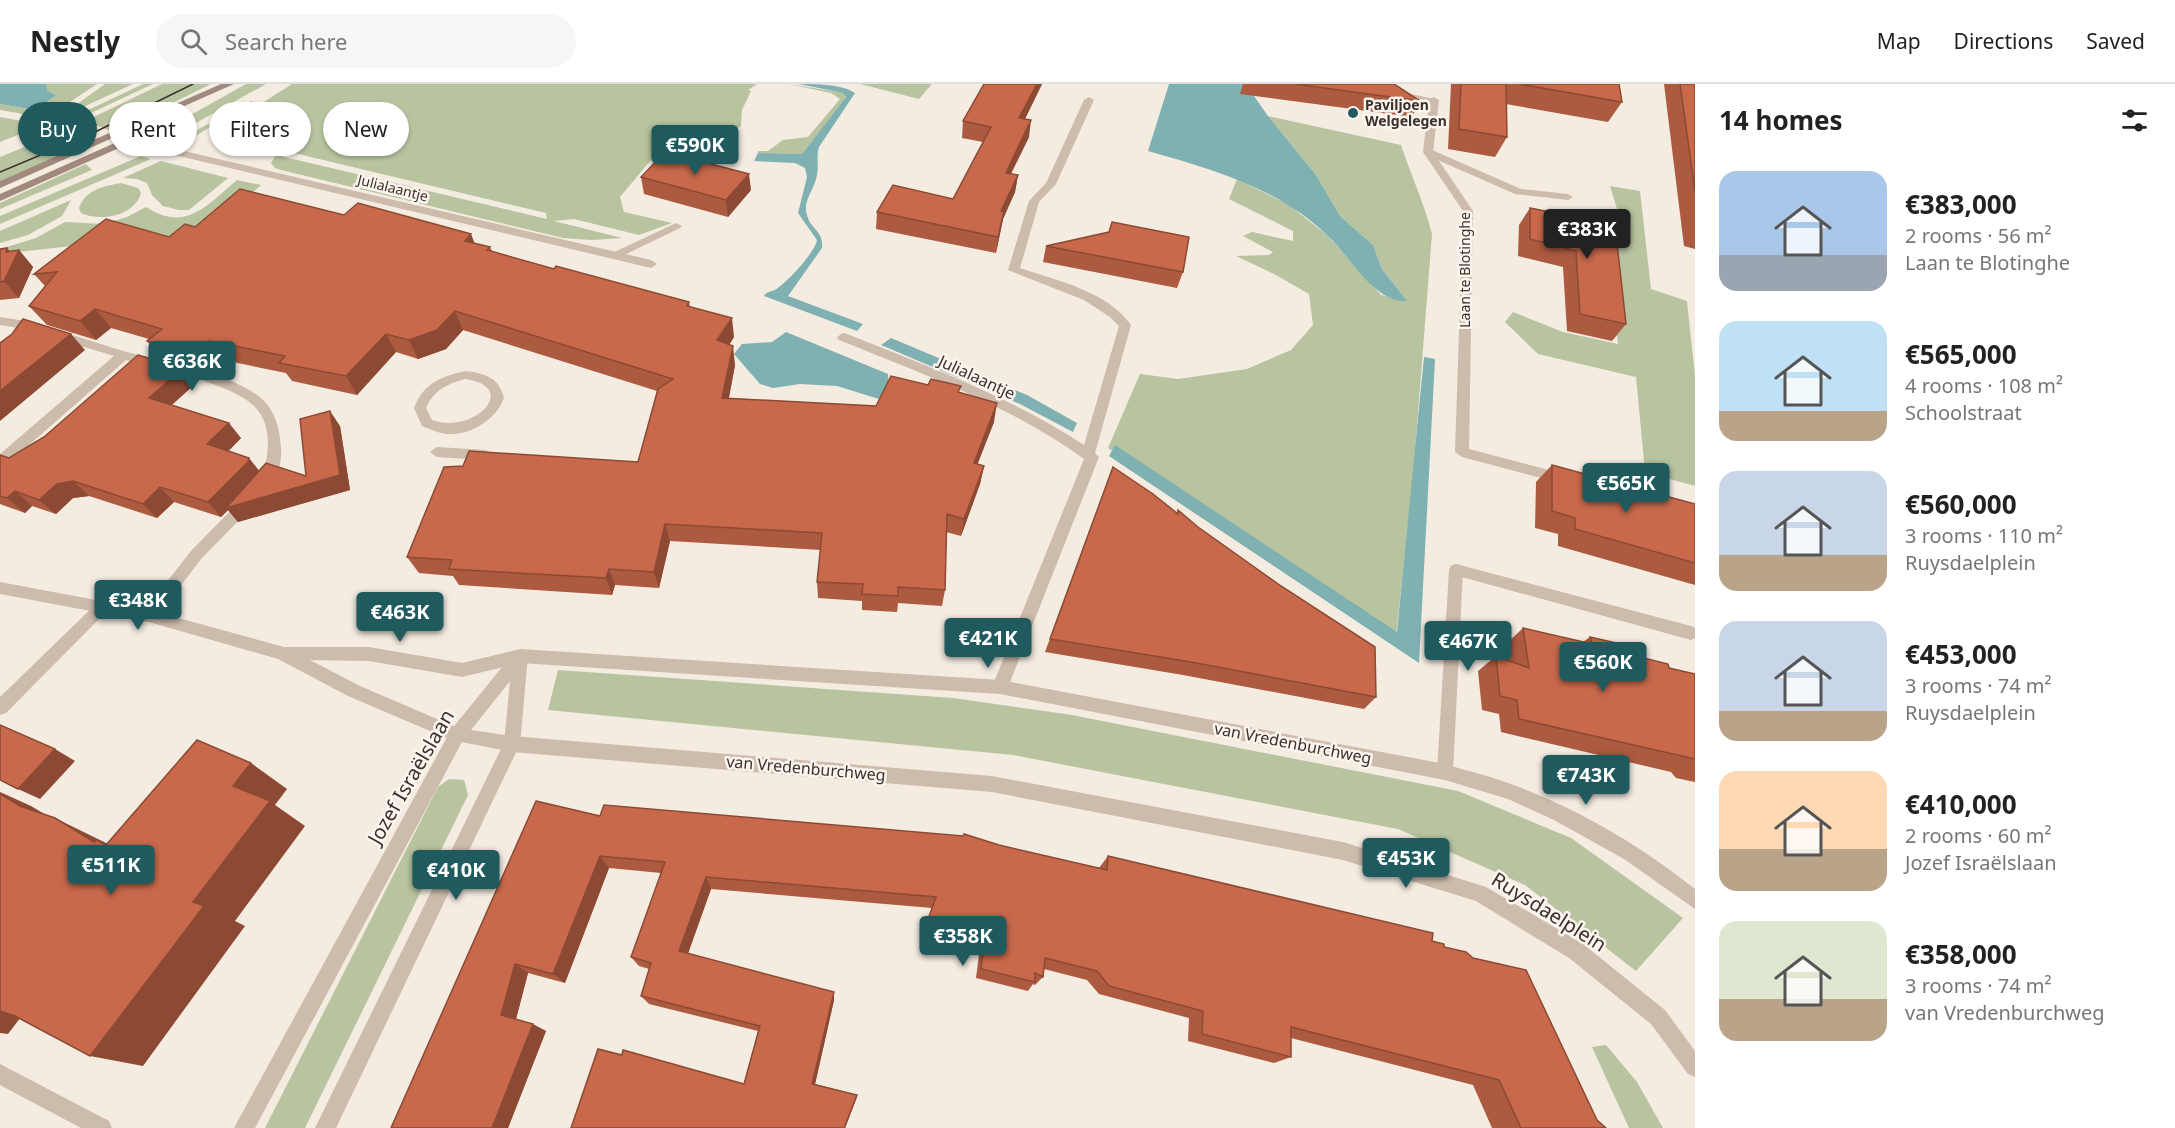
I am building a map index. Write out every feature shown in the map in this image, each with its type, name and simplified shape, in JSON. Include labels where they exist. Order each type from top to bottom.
[{"type":"main road","points":[[0,184],[229,84]]},
{"type":"main road","points":[[197,102],[209,94]]},
{"type":"main road","points":[[0,198],[109,149]]},
{"type":"street","points":[[1380,84],[1394,93],[1434,100],[1428,152],[1520,192],[1568,197]]},
{"type":"street","points":[[1000,687],[1090,456],[1125,325],[1114,311],[1096,300],[1014,270],[1034,201],[1051,184],[1089,100]]},
{"type":"street","name":"Laan te Blotinghe","points":[[1428,152],[1468,211],[1462,452],[1582,484]]},
{"type":"street","name":"Julialaantje","points":[[192,156],[651,264]]},
{"type":"street","points":[[614,255],[676,226]]},
{"type":"street","points":[[0,321],[26,325],[243,392],[262,407],[273,436],[274,461],[268,480],[196,555],[149,616]]},
{"type":"street","name":"Julialaantje","points":[[843,337],[927,371],[990,400],[1025,417],[1090,456]]},
{"type":"street","points":[[0,462],[123,355]]},
{"type":"street","points":[[465,375],[486,378],[496,388],[498,398],[494,408],[483,419],[462,428],[446,429],[427,423],[420,408],[426,393],[443,380],[465,375]]},
{"type":"street","points":[[437,452],[495,456]]},
{"type":"street","points":[[1691,633],[1456,570],[1445,772],[1510,792],[1580,824],[1636,857],[1695,900]]},
{"type":"street","name":"van Vredenburchweg","points":[[0,588],[149,616],[282,653],[354,691],[457,735],[512,744],[992,783],[1343,851]]},
{"type":"street","points":[[0,708],[102,607]]},
{"type":"street","name":"van Vredenburchweg","points":[[282,653],[369,654],[462,670],[520,656],[1000,687],[1445,772]]},
{"type":"street","points":[[326,1128],[512,744],[520,656]]},
{"type":"street","name":"Jozef Israëlslaan","points":[[244,1128],[457,735],[520,656]]},
{"type":"street","name":"Ruysdaelplein","points":[[1343,851],[1480,893],[1576,951],[1658,1017],[1695,1067]]},
{"type":"street","points":[[0,1074],[102,1128]]},
{"type":"green space","points":[[0,84],[97,84],[70,102],[45,102],[55,94]]},
{"type":"green space","points":[[105,84],[133,84],[94,102],[80,102]]},
{"type":"green space","points":[[143,84],[153,84],[115,102],[109,102],[109,105],[97,110],[97,106]]},
{"type":"green space","points":[[162,84],[211,84],[175,102],[125,102]]},
{"type":"green space","points":[[246,84],[266,84],[234,102],[214,102]]},
{"type":"green space","points":[[292,84],[757,84],[748,90],[751,91],[742,110],[741,126],[706,151],[666,142],[620,197],[624,212],[672,223],[639,235],[574,219],[554,221],[622,238],[592,240],[563,238],[275,168],[271,163],[275,156],[280,156],[547,219],[546,213],[306,156],[311,156],[311,102],[264,102]]},
{"type":"green space","points":[[788,84],[845,93],[845,99],[802,154],[758,153],[758,151],[768,151],[783,140],[808,137],[840,99],[831,93]]},
{"type":"green space","points":[[860,84],[932,84],[919,99]]},
{"type":"green space","points":[[0,104],[18,107],[18,113],[0,110]]},
{"type":"green space","points":[[209,105],[209,116],[197,122],[197,111]]},
{"type":"green space","points":[[109,110],[109,130],[97,126],[97,115]]},
{"type":"green space","points":[[1268,116],[1401,145],[1432,234],[1413,477],[1395,646],[1108,448],[1140,374],[1178,379],[1247,369],[1291,350],[1313,325],[1309,294],[1236,256],[1269,255],[1273,252],[1243,236],[1252,232],[1293,241],[1293,231],[1229,199],[1237,179],[1289,205],[1328,236],[1381,295],[1407,301],[1382,269],[1373,245],[1340,216],[1316,175]]},
{"type":"green space","points":[[0,117],[18,120],[18,135],[0,142]]},
{"type":"green space","points":[[209,124],[209,128],[197,135],[197,130]]},
{"type":"green space","points":[[18,150],[18,156],[58,156],[0,181],[0,157]]},
{"type":"green space","points":[[141,156],[151,159],[0,224],[0,216]]},
{"type":"green space","points":[[161,161],[228,178],[189,210],[163,206],[152,195],[147,183],[137,179],[123,178]]},
{"type":"green space","points":[[86,164],[92,170],[0,209],[0,203]]},
{"type":"green space","points":[[237,180],[261,185],[198,243],[117,241],[0,254],[0,249],[36,238],[65,222],[104,224],[127,217],[146,207],[173,217],[195,213]]},
{"type":"green space","points":[[121,183],[138,188],[141,193],[132,207],[107,217],[81,213],[79,208],[90,193],[102,187]]},
{"type":"green space","points":[[1610,186],[1640,191],[1651,289],[1687,301],[1695,376],[1695,486],[1645,472],[1636,377],[1538,354],[1505,322],[1513,312],[1563,332],[1618,344],[1604,214],[1618,212]]},
{"type":"green space","points":[[71,200],[62,216],[28,235],[0,243],[0,231]]},
{"type":"green space","points":[[558,670],[953,698],[1072,715],[1458,791],[1571,838],[1683,918],[1636,971],[1525,885],[1398,829],[1013,755],[548,710]]},
{"type":"green space","points":[[449,779],[464,780],[468,795],[305,1128],[265,1128],[438,787]]},
{"type":"green space","points":[[1606,1045],[1637,1082],[1663,1128],[1629,1128],[1592,1047]]},
{"type":"water","points":[[0,84],[46,84],[47,91],[56,95],[46,102],[18,102],[18,107],[0,104]]},
{"type":"water","points":[[799,84],[836,86],[855,93],[819,147],[817,175],[807,200],[806,210],[811,224],[821,238],[822,248],[788,296],[863,324],[857,331],[764,296],[777,289],[795,272],[812,251],[817,240],[798,213],[807,177],[805,168],[795,163],[754,161],[758,153],[802,154],[846,97],[843,93]]},
{"type":"water","points":[[1169,84],[1253,84],[1254,96],[1268,116],[1316,175],[1340,216],[1373,245],[1382,269],[1407,301],[1396,300],[1374,287],[1329,237],[1310,220],[1268,193],[1221,173],[1148,151]]},
{"type":"water","points":[[786,332],[888,374],[889,391],[879,399],[837,386],[800,384],[773,388],[760,384],[734,354],[742,344],[772,342]]},
{"type":"water","points":[[891,338],[1027,395],[1077,423],[1073,432],[1020,404],[881,345]]},
{"type":"water","points":[[1424,357],[1435,359],[1419,663],[1109,456],[1115,445],[1397,632]]},
{"type":"building","points":[[984,84],[1037,84],[1019,118],[1031,120],[1006,173],[1018,175],[1001,211],[1004,211],[998,237],[877,212],[893,185],[953,199],[991,127],[963,121]]},
{"type":"building","points":[[1295,84],[1394,84],[1420,101]]},
{"type":"building","points":[[1461,84],[1506,84],[1507,137],[1459,129]]},
{"type":"building","points":[[1519,84],[1619,84],[1622,102]]},
{"type":"building","points":[[1680,84],[1695,84],[1695,191]]},
{"type":"building","points":[[665,152],[749,174],[726,200],[641,177]]},
{"type":"building","points":[[240,189],[344,215],[358,203],[471,234],[465,241],[490,247],[487,250],[689,302],[687,306],[732,318],[717,340],[733,346],[722,398],[876,406],[891,376],[928,385],[931,379],[961,386],[958,392],[997,403],[974,463],[984,466],[964,519],[947,514],[945,590],[898,587],[898,596],[862,594],[863,584],[817,582],[822,533],[665,524],[654,572],[609,569],[606,578],[449,569],[452,560],[407,557],[444,467],[463,466],[469,451],[638,462],[658,389],[673,379],[455,311],[437,330],[409,340],[386,334],[346,376],[279,363],[285,356],[209,341],[192,355],[147,341],[162,329],[95,309],[80,321],[29,306],[57,272],[34,274],[106,219],[169,237],[185,224],[195,227]]},
{"type":"building","points":[[1530,208],[1615,225],[1626,324],[1580,314],[1576,251],[1530,239]]},
{"type":"building","points":[[1112,222],[1189,237],[1183,272],[1046,246],[1109,232]]},
{"type":"building","points":[[7,248],[6,252],[19,250],[4,281],[0,282],[0,249]]},
{"type":"building","points":[[23,319],[71,334],[0,391],[0,343],[12,334]]},
{"type":"building","points":[[138,355],[183,368],[149,398],[229,423],[207,444],[249,458],[248,462],[208,502],[160,487],[143,504],[73,481],[57,484],[39,500],[15,491],[7,498],[0,496],[0,455],[9,458],[44,437]]},
{"type":"building","points":[[330,411],[340,475],[226,508],[266,463],[306,476],[300,419]]},
{"type":"building","points":[[1552,465],[1695,504],[1695,563],[1575,529],[1575,518],[1552,511]]},
{"type":"building","points":[[1113,467],[1178,514],[1178,510],[1198,527],[1281,586],[1375,647],[1376,697],[1191,662],[1050,639]]},
{"type":"building","points":[[1523,628],[1592,644],[1590,637],[1643,649],[1644,658],[1668,664],[1669,668],[1695,674],[1695,759],[1519,719],[1517,700],[1500,696],[1496,656],[1529,668]]},
{"type":"building","points":[[0,725],[55,749],[18,789],[0,780]]},
{"type":"building","points":[[197,740],[251,763],[233,786],[270,801],[193,902],[204,906],[90,1056],[15,1016],[0,1011],[0,794],[20,806],[55,818],[94,842],[97,840],[106,845]]},
{"type":"building","points":[[536,801],[600,816],[604,805],[963,836],[964,834],[999,845],[1107,870],[1108,856],[1433,933],[1432,941],[1444,944],[1444,947],[1466,952],[1473,958],[1526,970],[1597,1120],[1606,1128],[1521,1128],[1499,1080],[1291,1027],[1291,1057],[1202,1034],[1203,1011],[1109,986],[1097,971],[1045,958],[1043,977],[1035,973],[1035,982],[981,969],[985,936],[927,922],[936,897],[706,877],[679,951],[834,992],[812,1084],[857,1095],[844,1128],[571,1128],[598,1049],[622,1055],[623,1050],[744,1084],[760,1026],[641,996],[651,963],[631,957],[665,862],[600,856],[553,974],[515,964],[501,1015],[533,1024],[492,1128],[391,1128]]},
{"type":"tram line","points":[[0,172],[93,133],[193,84]]},
{"type":"place","name":"Paviljoen Welgelegen","points":[[1353,113]]}]
